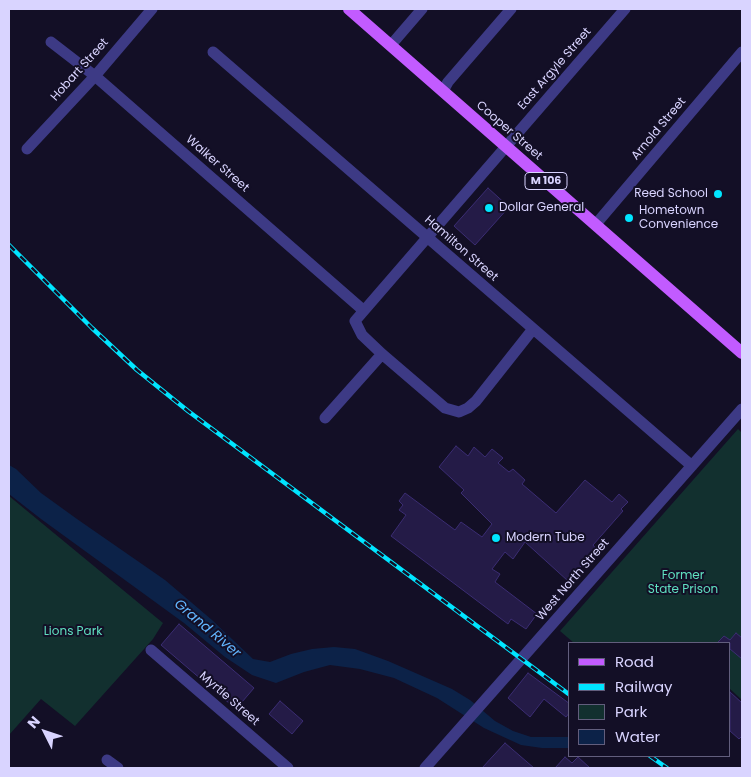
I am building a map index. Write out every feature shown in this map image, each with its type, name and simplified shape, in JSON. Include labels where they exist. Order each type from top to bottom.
[{"type":"main road","name":"Cooper Street","points":[[349,9],[742,353]]},
{"type":"street","name":"Hobart Street","points":[[27,149],[95,76],[152,9]]},
{"type":"street","points":[[391,45],[422,9]]},
{"type":"street","points":[[443,91],[448,82],[511,9]]},
{"type":"street","name":"East Argyle Street","points":[[382,354],[362,335],[355,321],[625,9]]},
{"type":"street","name":"Walker Street","points":[[51,42],[95,76],[363,310]]},
{"type":"street","name":"Hamilton Street","points":[[213,52],[692,466]]},
{"type":"street","name":"Arnold Street","points":[[596,224],[742,52]]},
{"type":"street","points":[[325,418],[382,354],[445,408],[459,412],[468,408],[476,401],[533,329]]},
{"type":"street","name":"West North Street","points":[[425,768],[742,408]]},
{"type":"street","name":"Myrtle Street","points":[[151,650],[288,768]]},
{"type":"street","points":[[107,760],[118,768]]},
{"type":"green space","name":"Former State Prison","points":[[738,429],[742,433],[742,700],[731,690],[731,642],[573,642],[560,631]]},
{"type":"green space","name":"Lions Park","points":[[9,496],[163,623],[153,639],[75,726],[41,699],[9,735]]},
{"type":"water","name":"Grand River","points":[[9,465],[16,469],[41,493],[165,580],[212,620],[253,659],[270,662],[312,649],[334,647],[355,649],[452,689],[470,700],[495,721],[513,731],[531,737],[568,737],[568,748],[542,748],[521,745],[484,728],[437,698],[394,678],[360,669],[330,665],[304,672],[276,683],[252,675],[225,657],[184,623],[9,494]]},
{"type":"building","points":[[488,188],[509,207],[475,245],[454,226]]},
{"type":"building","name":"Modern Tube","points":[[456,446],[468,456],[474,447],[485,457],[492,449],[503,458],[498,463],[509,472],[513,469],[525,480],[522,484],[556,513],[585,480],[612,502],[619,494],[628,502],[621,509],[623,511],[593,545],[596,549],[568,581],[525,542],[513,559],[505,552],[492,569],[500,574],[495,582],[537,614],[526,629],[511,619],[508,624],[391,536],[406,515],[399,510],[403,505],[399,501],[405,493],[455,530],[461,522],[482,537],[492,524],[461,493],[464,490],[439,467]]},
{"type":"building","points":[[179,624],[254,688],[236,709],[161,645]]},
{"type":"building","points":[[736,633],[742,638],[742,659],[731,650],[731,642],[718,642],[724,636],[730,640]]},
{"type":"building","points":[[528,673],[568,703],[568,714],[566,717],[544,699],[530,717],[508,698]]},
{"type":"building","points":[[731,693],[742,703],[742,736],[739,739],[731,732]]},
{"type":"building","points":[[280,701],[303,721],[292,734],[269,714]]},
{"type":"building","points":[[505,743],[534,768],[482,768]]},
{"type":"building","points":[[565,757],[572,763],[578,757],[590,768],[555,768]]},
{"type":"railway","points":[[9,245],[137,370],[188,411],[568,694]]},
{"type":"railway","points":[[651,757],[667,768]]},
{"type":"place","name":"Reed School","points":[[718,194]]},
{"type":"place","name":"Dollar General","points":[[489,208]]},
{"type":"place","name":"Hometown Convenience","points":[[629,218]]},
{"type":"place","name":"Modern Tube","points":[[496,538]]}]
